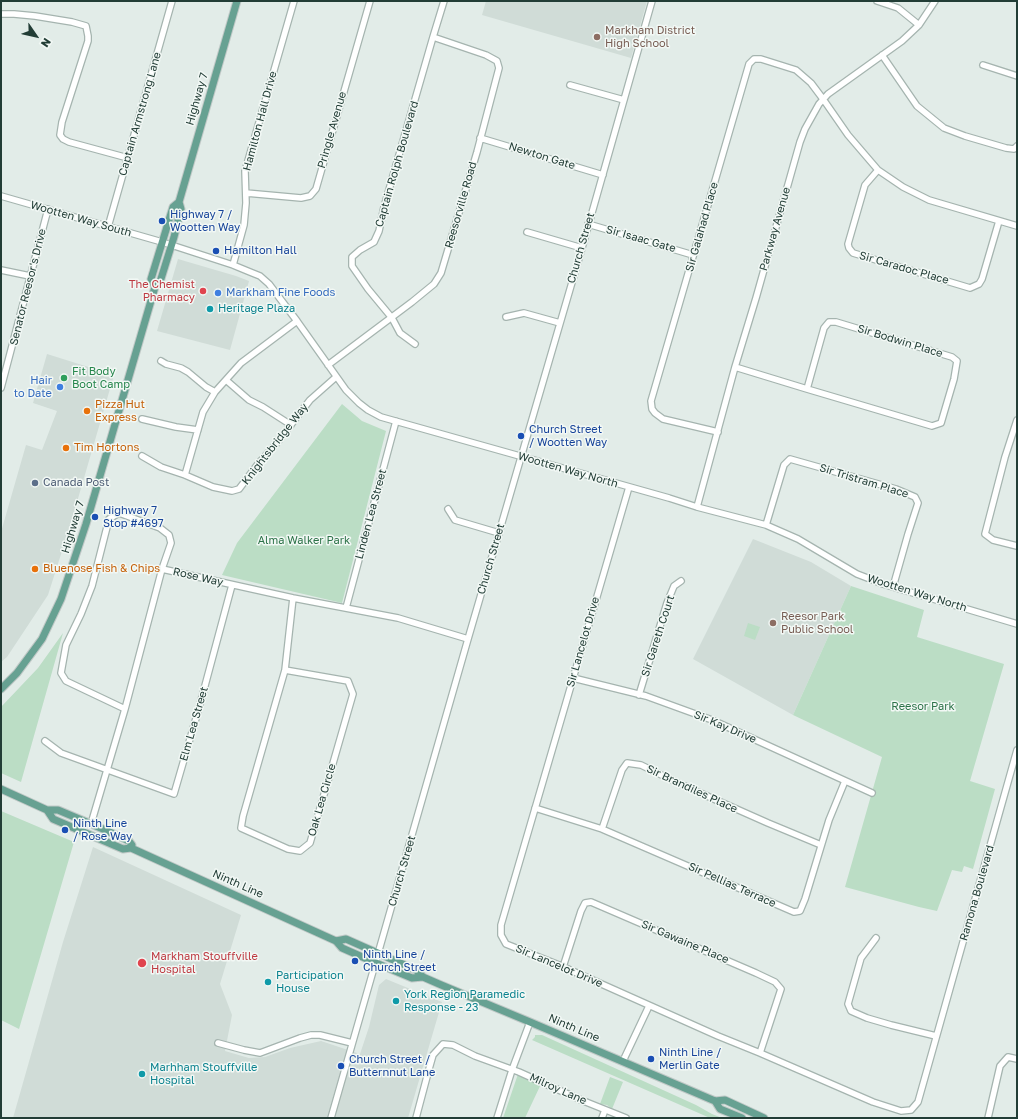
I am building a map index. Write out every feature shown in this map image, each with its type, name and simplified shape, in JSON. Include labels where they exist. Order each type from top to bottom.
[{"type":"main road","name":"Highway 7","points":[[1,688],[17,673],[42,639],[61,599],[86,524],[155,287],[160,282],[171,246],[181,209],[179,202],[237,1]]},
{"type":"main road","name":"Highway 7","points":[[155,287],[151,279],[173,207],[179,202]]},
{"type":"main road","name":"Ninth Line","points":[[1,789],[47,810],[58,810],[129,841],[132,845],[131,848]]},
{"type":"main road","name":"Ninth Line","points":[[47,810],[53,819],[123,849],[131,848],[336,941],[342,948],[412,978],[423,977]]},
{"type":"main road","name":"Ninth Line","points":[[336,941],[346,939],[416,970],[423,977],[715,1101],[724,1100],[755,1116],[764,1118]]},
{"type":"main road","name":"Ninth Line","points":[[715,1101],[720,1109],[742,1118]]},
{"type":"street","name":"Captain Armstrong Lane","points":[[108,228],[172,1]]},
{"type":"street","name":"Hamilton Hall Drive","points":[[233,265],[244,225],[246,193],[245,171],[294,1]]},
{"type":"street","name":"Pringle Avenue","points":[[246,193],[301,198],[310,196],[316,189],[370,1]]},
{"type":"street","name":"Captain Rolph Boulevard","points":[[415,344],[400,333],[392,318],[368,289],[352,266],[352,257],[360,250],[374,242],[379,231],[384,208],[444,1]]},
{"type":"street","name":"Church Street","points":[[331,1118],[652,1]]},
{"type":"street","points":[[877,1],[898,8],[919,25]]},
{"type":"street","name":"Parkway Avenue","points":[[697,507],[735,368],[805,129],[823,99],[838,86],[902,41],[919,25],[936,1]]},
{"type":"street","points":[[1,14],[35,16],[72,22],[86,26],[88,41],[62,122],[60,135],[63,139],[69,142],[128,158]]},
{"type":"street","name":"Reesorville Road","points":[[328,365],[392,318],[434,284],[441,273],[499,68],[497,61],[486,55],[433,37]]},
{"type":"street","points":[[882,55],[917,106],[944,128],[1006,148],[1014,149],[1017,146]]},
{"type":"street","name":"Sir Galahad Place","points":[[718,432],[663,419],[652,409],[651,401],[749,64],[754,59],[761,59],[796,70],[811,83],[823,99]]},
{"type":"street","points":[[982,65],[1017,76]]},
{"type":"street","points":[[570,85],[624,100]]},
{"type":"street","points":[[823,99],[848,135],[878,170],[903,187],[929,200],[1017,226]]},
{"type":"street","name":"Newton Gate","points":[[480,138],[603,175]]},
{"type":"street","name":"Sir Caradoc Place","points":[[878,170],[866,185],[861,200],[848,244],[853,253],[970,288],[978,284],[982,279],[999,221]]},
{"type":"street","name":"Wootten Way South","points":[[1,196],[108,228],[162,242],[171,246]]},
{"type":"street","name":"Senator Reesor's Drive","points":[[1,388],[48,209]]},
{"type":"street","name":"Sir Isaac Gate","points":[[588,224],[693,254]]},
{"type":"street","points":[[527,232],[582,248]]},
{"type":"street","name":"Wootten Way North","points":[[171,246],[233,265],[260,276],[269,284],[346,390],[358,404],[381,416],[697,507],[766,525],[798,539],[857,574],[893,587],[1017,624]]},
{"type":"street","points":[[1,270],[30,276]]},
{"type":"street","points":[[506,317],[524,313],[560,323]]},
{"type":"street","points":[[185,475],[203,412],[215,392],[241,363],[297,321]]},
{"type":"street","name":"Sir Bodwin Place","points":[[735,368],[932,426],[941,423],[954,379],[957,361],[948,355],[836,322],[829,322],[824,328],[807,389]]},
{"type":"street","points":[[161,361],[188,372],[206,387],[215,392]]},
{"type":"street","name":"Knightsbridge Way","points":[[142,456],[161,467],[213,487],[232,491],[239,490],[310,400],[336,376]]},
{"type":"street","points":[[226,380],[249,400],[263,406],[290,425]]},
{"type":"street","points":[[142,419],[176,427],[198,430]]},
{"type":"street","points":[[1017,420],[1005,457],[985,534],[993,540],[1017,546]]},
{"type":"street","name":"Linden Lea Street","points":[[346,608],[396,421]]},
{"type":"street","name":"Sir Tristram Place","points":[[766,525],[784,465],[790,459],[896,489],[915,497],[918,503],[893,587]]},
{"type":"street","name":"Sir Lancelot Drive","points":[[629,487],[501,925],[501,935],[506,944],[563,967],[649,1006],[873,1102],[901,1111],[911,1110],[918,1102],[936,1036]]},
{"type":"street","points":[[448,509],[455,520],[499,533]]},
{"type":"street","points":[[125,709],[66,682],[61,673],[66,645],[81,614],[92,586],[109,519],[119,513],[160,528],[169,535],[171,543],[162,569]]},
{"type":"street","name":"Rose Way","points":[[91,824],[125,709],[162,569],[293,598],[398,618],[468,639]]},
{"type":"street","name":"Sir Gareth Court","points":[[639,694],[667,603],[674,586],[681,581]]},
{"type":"street","name":"Elm Lea Street","points":[[107,770],[174,794],[232,585]]},
{"type":"street","name":"Oak Lea Circle","points":[[285,670],[348,681],[353,694],[310,843],[300,851],[288,849],[241,828],[242,816],[285,670],[293,598]]},
{"type":"street","name":"Sir Kay Drive","points":[[572,678],[646,696],[712,720],[872,793]]},
{"type":"street","points":[[45,741],[61,753],[107,770]]},
{"type":"street","name":"Ramona Boulevard","points":[[936,1036],[1017,750]]},
{"type":"street","name":"Sir Brandiles Place","points":[[602,829],[622,770],[627,763],[641,765],[686,787],[821,845]]},
{"type":"street","name":"Sir Pellias Terrace","points":[[535,808],[602,829],[794,912],[800,911],[805,900],[828,820],[845,781]]},
{"type":"street","name":"Sir Gawaine Place","points":[[563,967],[581,911],[585,904],[591,902],[756,973],[775,982],[781,989],[760,1053]]},
{"type":"street","points":[[876,938],[861,958],[848,1004],[852,1011],[867,1018],[936,1036]]},
{"type":"street","points":[[623,1061],[649,1006]]},
{"type":"street","points":[[497,1118],[512,1070],[530,1022]]},
{"type":"street","points":[[218,1042],[244,1050],[260,1052],[311,1035],[320,1035],[352,1044]]},
{"type":"street","name":"Milroy Lane","points":[[416,1118],[434,1055],[437,1049],[443,1044],[453,1045],[475,1056],[626,1118]]},
{"type":"street","points":[[988,1118],[1000,1066],[1008,1057],[1017,1059]]},
{"type":"street","points":[[602,1118],[606,1110]]},
{"type":"shaded area","name":"Markham District High School","points":[[486,1],[647,1],[631,58],[482,15]]},
{"type":"shaded area","points":[[178,259],[249,281],[230,350],[157,331]]},
{"type":"shaded area","points":[[47,354],[114,375],[70,526],[48,595],[7,657],[1,662],[1,532],[26,445],[42,450],[57,411],[33,403]]},
{"type":"shaded area","name":"Reesor Park Public School","points":[[753,539],[811,562],[851,586],[793,715],[693,659]]},
{"type":"shaded area","name":"Markham Stouffville Hospital","points":[[93,847],[241,915],[220,984],[232,1015],[225,1051],[249,1058],[265,1057],[290,1048],[321,1041],[360,1054],[369,1027],[379,985],[386,979],[442,1002],[408,1118],[13,1118],[63,942]]},
{"type":"green space","name":"Alma Walker Park","points":[[342,404],[362,421],[386,431],[342,603],[222,575],[237,543]]},
{"type":"green space","name":"Reesor Park","points":[[851,586],[924,610],[917,637],[1004,664],[970,781],[995,789],[973,869],[964,866],[962,872],[952,870],[937,911],[845,887],[882,757],[793,715]]},
{"type":"green space","points":[[748,623],[760,627],[755,640],[744,636]]},
{"type":"green space","points":[[63,633],[21,782],[1,773],[1,707],[38,668]]},
{"type":"green space","points":[[1,811],[74,842],[19,1029],[1,1020]]},
{"type":"green space","points":[[535,1035],[542,1035],[722,1118],[710,1118],[532,1040]]},
{"type":"green space","points":[[518,1074],[541,1084],[525,1118],[503,1118]]},
{"type":"green space","points":[[610,1077],[623,1082],[612,1109],[607,1105],[600,1104]]},
{"type":"place","name":"Markham District High School","points":[[597,37]]},
{"type":"place","name":"Highway 7 / Wootten Way","points":[[162,221]]},
{"type":"place","name":"Hamilton Hall","points":[[216,251]]},
{"type":"place","name":"The Chemist Pharmacy","points":[[203,291]]},
{"type":"place","name":"Markham Fine Foods","points":[[218,293]]},
{"type":"place","name":"Heritage Plaza","points":[[210,309]]},
{"type":"place","name":"Fit Body Boot Camp","points":[[64,378]]},
{"type":"place","name":"Hair to Date","points":[[60,387]]},
{"type":"place","name":"Pizza Hut Express","points":[[87,411]]},
{"type":"place","name":"Church Street / Wootten Way","points":[[521,436]]},
{"type":"place","name":"Tim Hortons","points":[[66,448]]},
{"type":"place","name":"Canada Post","points":[[35,483]]},
{"type":"place","name":"Highway 7 Stop #4697","points":[[95,517]]},
{"type":"place","name":"Bluenose Fish & Chips","points":[[35,569]]},
{"type":"place","name":"Reesor Park Public School","points":[[773,623]]},
{"type":"place","name":"Ninth Line / Rose Way","points":[[65,830]]},
{"type":"place","name":"Ninth Line / Church Street","points":[[355,961]]},
{"type":"place","name":"Markham Stouffville Hospital","points":[[142,963]]},
{"type":"place","name":"Participation House","points":[[268,982]]},
{"type":"place","name":"York Region Paramedic Response - 23","points":[[396,1001]]},
{"type":"place","name":"Ninth Line / Merlin Gate","points":[[651,1059]]},
{"type":"place","name":"Church Street / Butternnut Lane","points":[[341,1066]]},
{"type":"place","name":"Marhham Stouffville Hospital","points":[[142,1074]]}]
